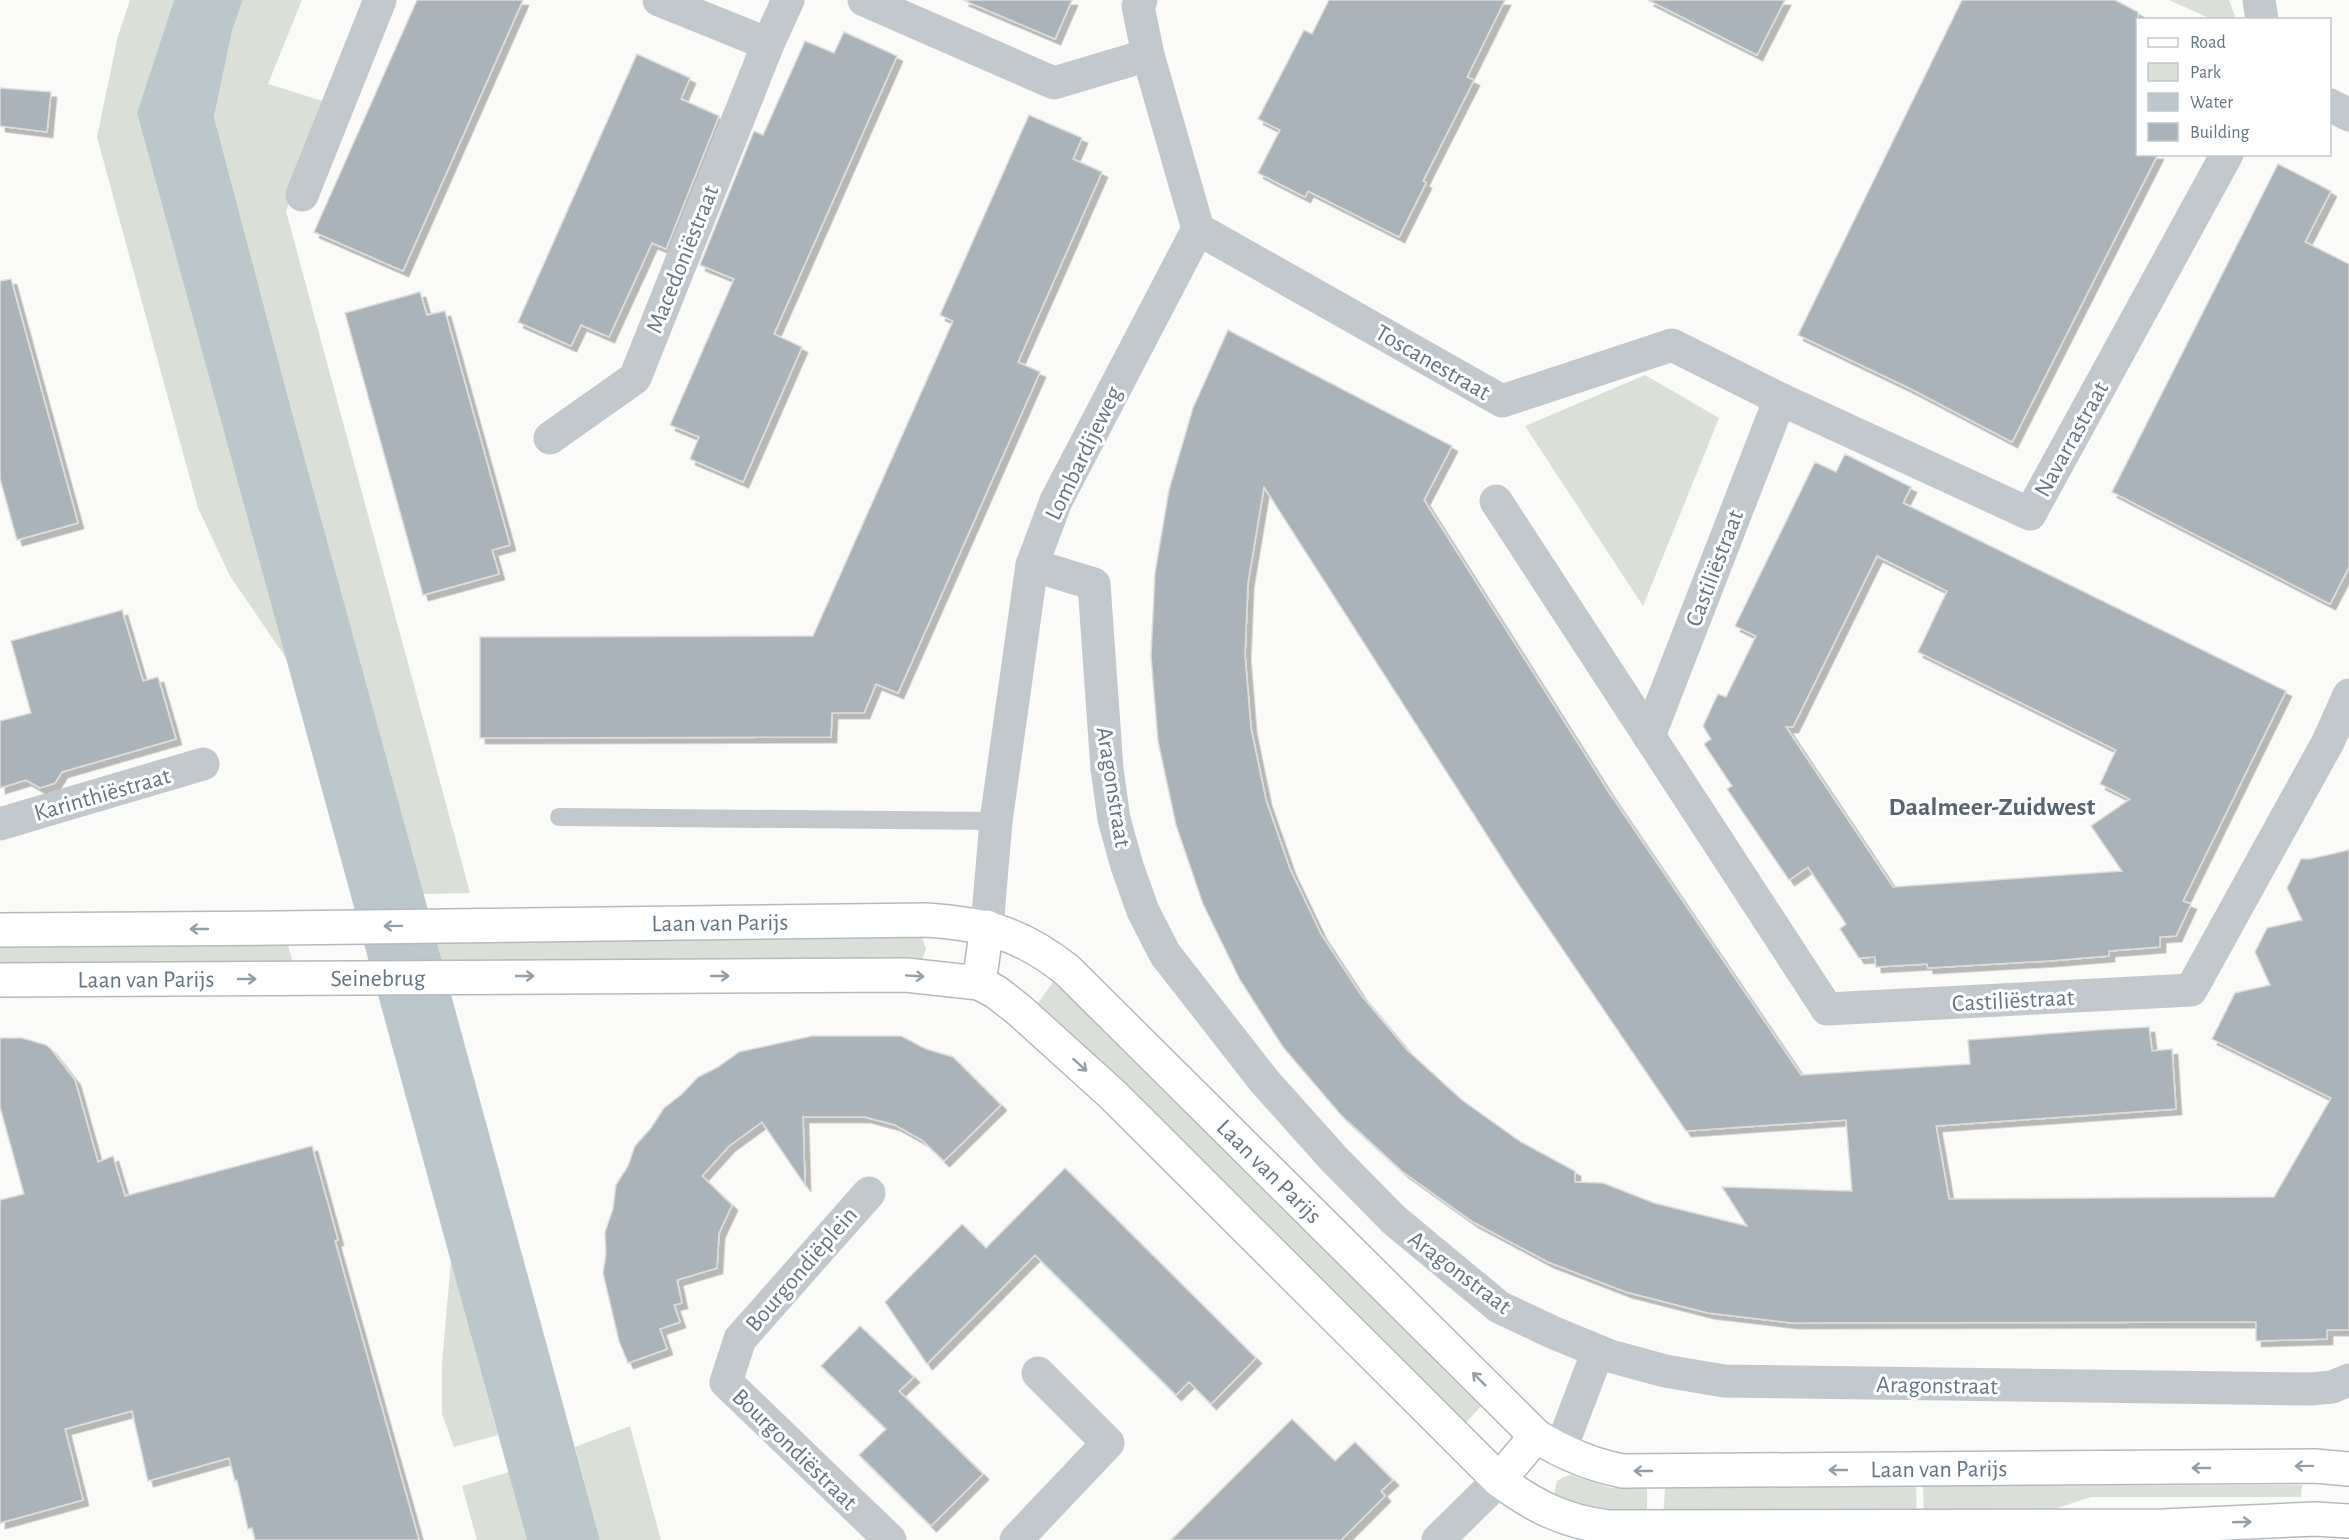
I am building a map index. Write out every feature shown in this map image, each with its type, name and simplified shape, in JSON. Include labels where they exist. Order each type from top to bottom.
[{"type":"street","points":[[302,195],[380,0]]},
{"type":"street","points":[[659,0],[768,44]]},
{"type":"street","name":"Macedoniëstraat","points":[[550,438],[635,378],[768,44],[788,0]]},
{"type":"street","points":[[864,0],[1054,83],[1148,55]]},
{"type":"street","points":[[1142,0],[1138,6],[1148,55],[1198,229]]},
{"type":"street","points":[[2259,0],[2262,18]]},
{"type":"street","points":[[2331,106],[2349,115]]},
{"type":"street","name":"Navarrastraat","points":[[1780,399],[2031,514],[2226,156]]},
{"type":"street","name":"Toscanestraat","points":[[1198,229],[1502,401],[1672,345],[1780,399]]},
{"type":"street","name":"Lombardijeweg","points":[[987,927],[996,821],[1032,565],[1056,501],[1198,229]]},
{"type":"street","name":"Castiliëstraat","points":[[1649,736],[1780,399]]},
{"type":"street","name":"Castiliëstraat","points":[[1496,501],[1827,1009],[2191,990],[2328,742],[2349,695]]},
{"type":"street","name":"Aragonstraat","points":[[1032,565],[1094,584],[1107,769],[1114,819],[1143,911],[1165,954],[1265,1082],[1334,1159],[1394,1220],[1499,1307],[1598,1351],[1665,1371],[1724,1382],[2311,1389],[2332,1387],[2349,1380]]},
{"type":"street","name":"Karinthiëstraat","points":[[0,824],[203,764]]},
{"type":"street","name":"Laan van Parijs","points":[[0,930],[926,920],[987,927],[1033,946],[1067,970],[1548,1443],[1597,1466],[1623,1472],[2314,1466],[2349,1468]]},
{"type":"street","points":[[987,927],[979,983],[996,992],[1019,1010],[1113,1095],[1499,1480],[1522,1497],[1547,1511],[1586,1524],[1608,1527],[2163,1526],[2315,1519],[2349,1521]]},
{"type":"street","name":"Seinebrug","points":[[290,979],[466,976],[906,975],[979,983]]},
{"type":"street","name":"Laan van Parijs","points":[[0,980],[290,979]]},
{"type":"street","name":"Bourgondiëplein","points":[[726,1382],[740,1340],[869,1193]]},
{"type":"street","points":[[1438,1540],[1499,1480],[1548,1443],[1598,1351]]},
{"type":"street","points":[[1016,1540],[1108,1443],[1038,1373]]},
{"type":"street","name":"Bourgondiëstraat","points":[[726,1382],[890,1540]]},
{"type":"lane","points":[[559,818],[996,821]]},
{"type":"green space","points":[[130,0],[174,0],[137,113],[288,661],[230,576],[198,508],[97,137],[118,36]]},
{"type":"green space","points":[[243,0],[302,0],[268,84],[329,103],[286,211],[470,893],[423,894],[214,117],[232,31]]},
{"type":"green space","points":[[2169,0],[2229,0],[2236,18],[2209,18]]},
{"type":"green space","points":[[1645,375],[1719,418],[1643,606],[1525,426]]},
{"type":"green space","points":[[918,936],[922,938],[926,949],[922,960],[916,962],[443,967],[435,938]]},
{"type":"green space","points":[[286,937],[294,967],[0,968],[0,940]]},
{"type":"green space","points":[[1054,981],[1483,1404],[1461,1428],[1035,1007]]},
{"type":"green space","points":[[451,1260],[498,1435],[454,1447],[442,1414],[442,1364]]},
{"type":"green space","points":[[630,1426],[661,1540],[600,1540],[575,1447]]},
{"type":"green space","points":[[509,1472],[527,1540],[477,1540],[462,1486]]},
{"type":"green space","points":[[1571,1475],[1611,1488],[1647,1488],[1647,1519],[1558,1502],[1554,1494],[1557,1481]]},
{"type":"green space","points":[[1916,1485],[1917,1519],[1663,1519],[1665,1488]]},
{"type":"green space","points":[[2302,1485],[2301,1497],[2091,1497],[2029,1517],[1924,1519],[1923,1486]]},
{"type":"water","points":[[174,0],[243,0],[232,31],[214,117],[290,405],[600,1540],[527,1540],[137,113]]},
{"type":"building","points":[[417,0],[523,0],[403,271],[314,232]]},
{"type":"building","points":[[963,0],[1072,0],[1055,39]]},
{"type":"building","points":[[1329,0],[1505,0],[1467,77],[1474,80],[1423,181],[1426,183],[1399,237],[1308,191],[1305,197],[1258,173],[1280,130],[1258,119],[1304,30],[1312,34]]},
{"type":"building","points":[[1648,0],[1785,0],[1757,55]]},
{"type":"building","points":[[1962,0],[2115,0],[2138,12],[2138,18],[2136,18],[2136,156],[2157,156],[2012,442],[1911,389],[1798,335]]},
{"type":"building","points":[[844,32],[897,56],[774,334],[802,347],[743,482],[690,459],[699,437],[670,425],[734,279],[700,265],[754,131],[763,135],[805,41],[834,53]]},
{"type":"building","points":[[637,54],[690,78],[681,99],[719,116],[666,249],[652,243],[609,337],[581,325],[571,346],[518,322]]},
{"type":"building","points":[[0,88],[51,92],[47,132],[0,126]]},
{"type":"building","points":[[1029,115],[1082,138],[1073,159],[1102,172],[1018,362],[1040,372],[898,693],[876,684],[864,713],[832,713],[831,737],[480,738],[480,637],[813,636],[953,321],[940,315]]},
{"type":"building","points":[[2278,164],[2331,191],[2305,242],[2349,264],[2349,567],[2330,604],[2112,492]]},
{"type":"building","points":[[11,279],[78,523],[17,540],[0,479],[0,281]]},
{"type":"building","points":[[420,292],[427,315],[445,311],[510,545],[492,550],[499,574],[423,595],[345,313]]},
{"type":"building","points":[[1228,330],[1452,446],[1424,500],[1610,794],[1801,1075],[1970,1064],[1968,1040],[2098,1030],[2149,1027],[2152,1051],[2172,1049],[2176,1109],[1936,1126],[1949,1199],[2274,1197],[2331,1098],[2212,1039],[2235,993],[2270,985],[2255,952],[2267,928],[2302,920],[2287,888],[2301,859],[2349,850],[2349,1330],[2327,1330],[2327,1339],[2256,1341],[2256,1322],[1792,1323],[1708,1313],[1626,1292],[1548,1262],[1473,1222],[1403,1172],[1341,1115],[1283,1047],[1240,980],[1203,904],[1176,825],[1158,741],[1151,656],[1155,573],[1169,490],[1193,408]],"holes":[[[1264,487],[1517,882],[1686,1131],[1846,1120],[1852,1191],[1722,1187],[1747,1226],[1654,1203],[1603,1183],[1575,1182],[1575,1171],[1521,1142],[1462,1100],[1408,1051],[1361,995],[1321,934],[1290,869],[1266,800],[1251,728],[1245,655],[1248,583]]]},
{"type":"building","points":[[1845,454],[1911,487],[1903,503],[2286,691],[2183,901],[2191,904],[2176,936],[2160,937],[2160,947],[2109,951],[2109,956],[1928,968],[1927,964],[1876,967],[1875,957],[1859,958],[1840,929],[1846,924],[1808,867],[1789,880],[1727,789],[1732,786],[1704,744],[1711,739],[1703,726],[1718,694],[1726,697],[1756,636],[1735,626],[1815,462],[1836,472]],"holes":[[[1877,556],[1947,591],[1918,652],[2116,750],[2100,784],[2130,799],[2091,826],[2122,871],[1893,887],[1786,727],[1793,727]]]},
{"type":"building","points":[[122,610],[143,681],[158,677],[176,739],[62,772],[55,783],[40,788],[26,780],[0,788],[0,721],[31,713],[11,641]]},
{"type":"building","points":[[812,1036],[901,1036],[926,1049],[953,1057],[1001,1105],[944,1161],[922,1140],[895,1125],[865,1117],[803,1117],[805,1185],[762,1122],[729,1146],[702,1176],[732,1205],[719,1233],[717,1268],[677,1280],[682,1303],[674,1305],[680,1322],[660,1329],[667,1349],[628,1363],[619,1341],[603,1273],[606,1254],[605,1232],[613,1209],[616,1185],[628,1166],[635,1146],[664,1108],[698,1077],[718,1067],[739,1052]]},
{"type":"building","points":[[0,1038],[22,1038],[46,1045],[51,1049],[75,1080],[98,1162],[113,1156],[125,1196],[312,1146],[338,1240],[335,1241],[419,1540],[255,1540],[252,1528],[248,1529],[237,1480],[235,1481],[229,1458],[148,1481],[132,1411],[65,1429],[83,1500],[0,1523],[0,1200],[24,1194],[0,1107]]},
{"type":"building","points":[[1065,1168],[1256,1358],[1211,1404],[1189,1382],[1176,1395],[1035,1255],[927,1364],[885,1302],[962,1224],[986,1248]]},
{"type":"building","points":[[860,1326],[914,1377],[899,1391],[983,1474],[931,1526],[859,1455],[886,1429],[821,1366]]},
{"type":"building","points":[[1292,1419],[1335,1461],[1355,1442],[1393,1480],[1381,1491],[1385,1496],[1341,1540],[1171,1540]]},
{"type":"district","name":"Daalmeer-Zuidwest","points":[[1992,806]]}]
